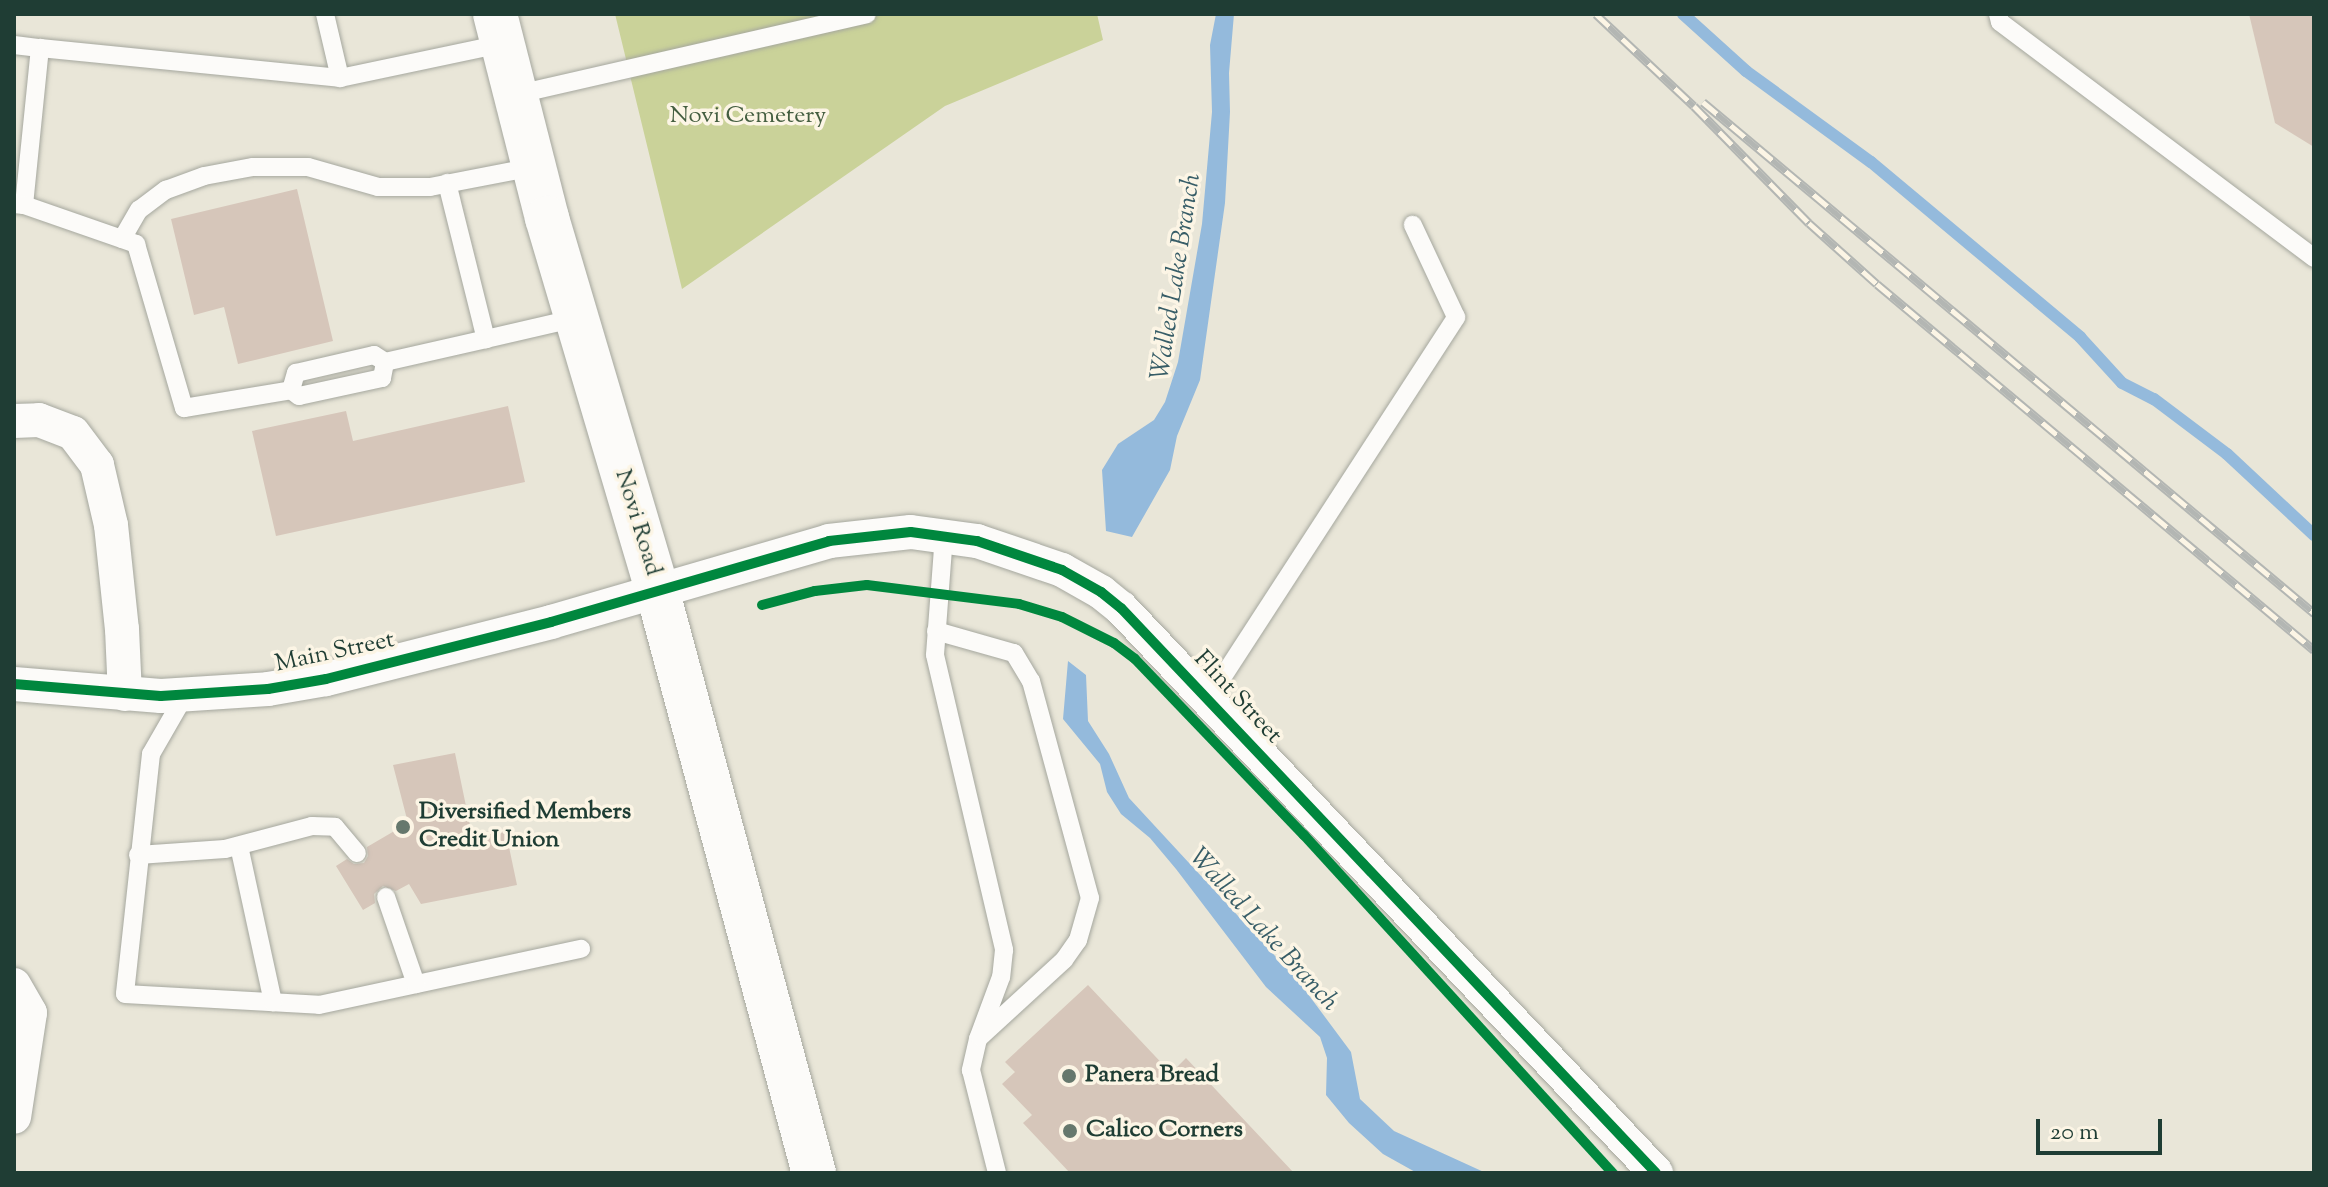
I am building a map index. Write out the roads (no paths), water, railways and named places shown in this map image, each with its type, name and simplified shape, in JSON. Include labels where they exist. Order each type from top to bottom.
[{"type":"main road","name":"Novi Road","points":[[499,29],[534,167],[658,593],[814,1173]]},
{"type":"street","points":[[14,421],[39,420],[73,433],[97,465],[111,525],[125,694]]},
{"type":"street","name":"Flint Street","points":[[658,593],[829,541],[911,532],[944,535],[1020,554],[1062,570],[1101,592],[1209,698],[1656,1173]]},
{"type":"street","name":"Main Street","points":[[14,684],[125,694],[185,695],[268,689],[326,679],[658,593]]},
{"type":"street","points":[[14,985],[30,1013],[14,1117]]},
{"type":"lane","points":[[325,14],[340,78]]},
{"type":"lane","points":[[514,95],[867,14]]},
{"type":"lane","points":[[1998,14],[2000,22],[2314,258]]},
{"type":"lane","points":[[14,45],[340,78],[499,29]]},
{"type":"lane","points":[[40,48],[19,204],[136,244],[184,408],[291,390],[296,373],[374,355],[385,362],[577,318]]},
{"type":"lane","points":[[122,239],[139,210],[166,190],[204,176],[253,167],[308,167],[378,187],[447,183],[534,167]]},
{"type":"lane","points":[[447,183],[486,339]]},
{"type":"lane","points":[[1209,698],[1456,317],[1413,225]]},
{"type":"lane","points":[[944,535],[935,655],[1004,950],[1001,977],[978,1039],[971,1070],[997,1173]]},
{"type":"lane","points":[[936,631],[1014,653],[1031,681],[1090,898],[1078,940],[1064,960],[978,1039]]},
{"type":"lane","points":[[185,695],[151,754],[125,994],[319,1005],[581,949]]},
{"type":"lane","points":[[138,855],[239,846],[312,826],[335,827],[357,853]]},
{"type":"lane","points":[[239,846],[273,1002]]},
{"type":"lane","points":[[386,897],[416,984]]},
{"type":"water","points":[[1216,14],[1234,14],[1229,73],[1230,112],[1225,203],[1200,380],[1177,436],[1170,470],[1132,537],[1106,531],[1102,470],[1118,444],[1154,420],[1165,402],[1178,362],[1202,224],[1212,112],[1210,45]]},
{"type":"water","points":[[1068,661],[1086,675],[1088,721],[1109,754],[1129,798],[1299,982],[1351,1052],[1360,1099],[1394,1131],[1486,1173],[1417,1173],[1383,1154],[1349,1123],[1326,1095],[1327,1058],[1320,1037],[1266,987],[1176,869],[1150,838],[1121,814],[1107,792],[1100,764],[1063,719]]},
{"type":"waterway","points":[[1683,14],[1746,71],[1871,162],[2080,337],[2122,383],[2154,399],[2227,454],[2314,535]]},
{"type":"railway","points":[[1596,14],[1694,106],[1809,223],[1877,284],[2314,650]]},
{"type":"railway","points":[[1703,102],[2314,613]]},
{"type":"place","name":"Diversified Members Credit Union","points":[[403,827]]},
{"type":"place","name":"Panera Bread","points":[[1069,1076]]},
{"type":"place","name":"Calico Corners","points":[[1070,1131]]},
{"type":"park label","name":"Novi Cemetery","points":[[748,117]]},
{"type":"water label","name":"Walled Lake Branch","points":[[1177,277]]},
{"type":"water label","name":"Walled Lake Branch","points":[[1263,930]]}]
